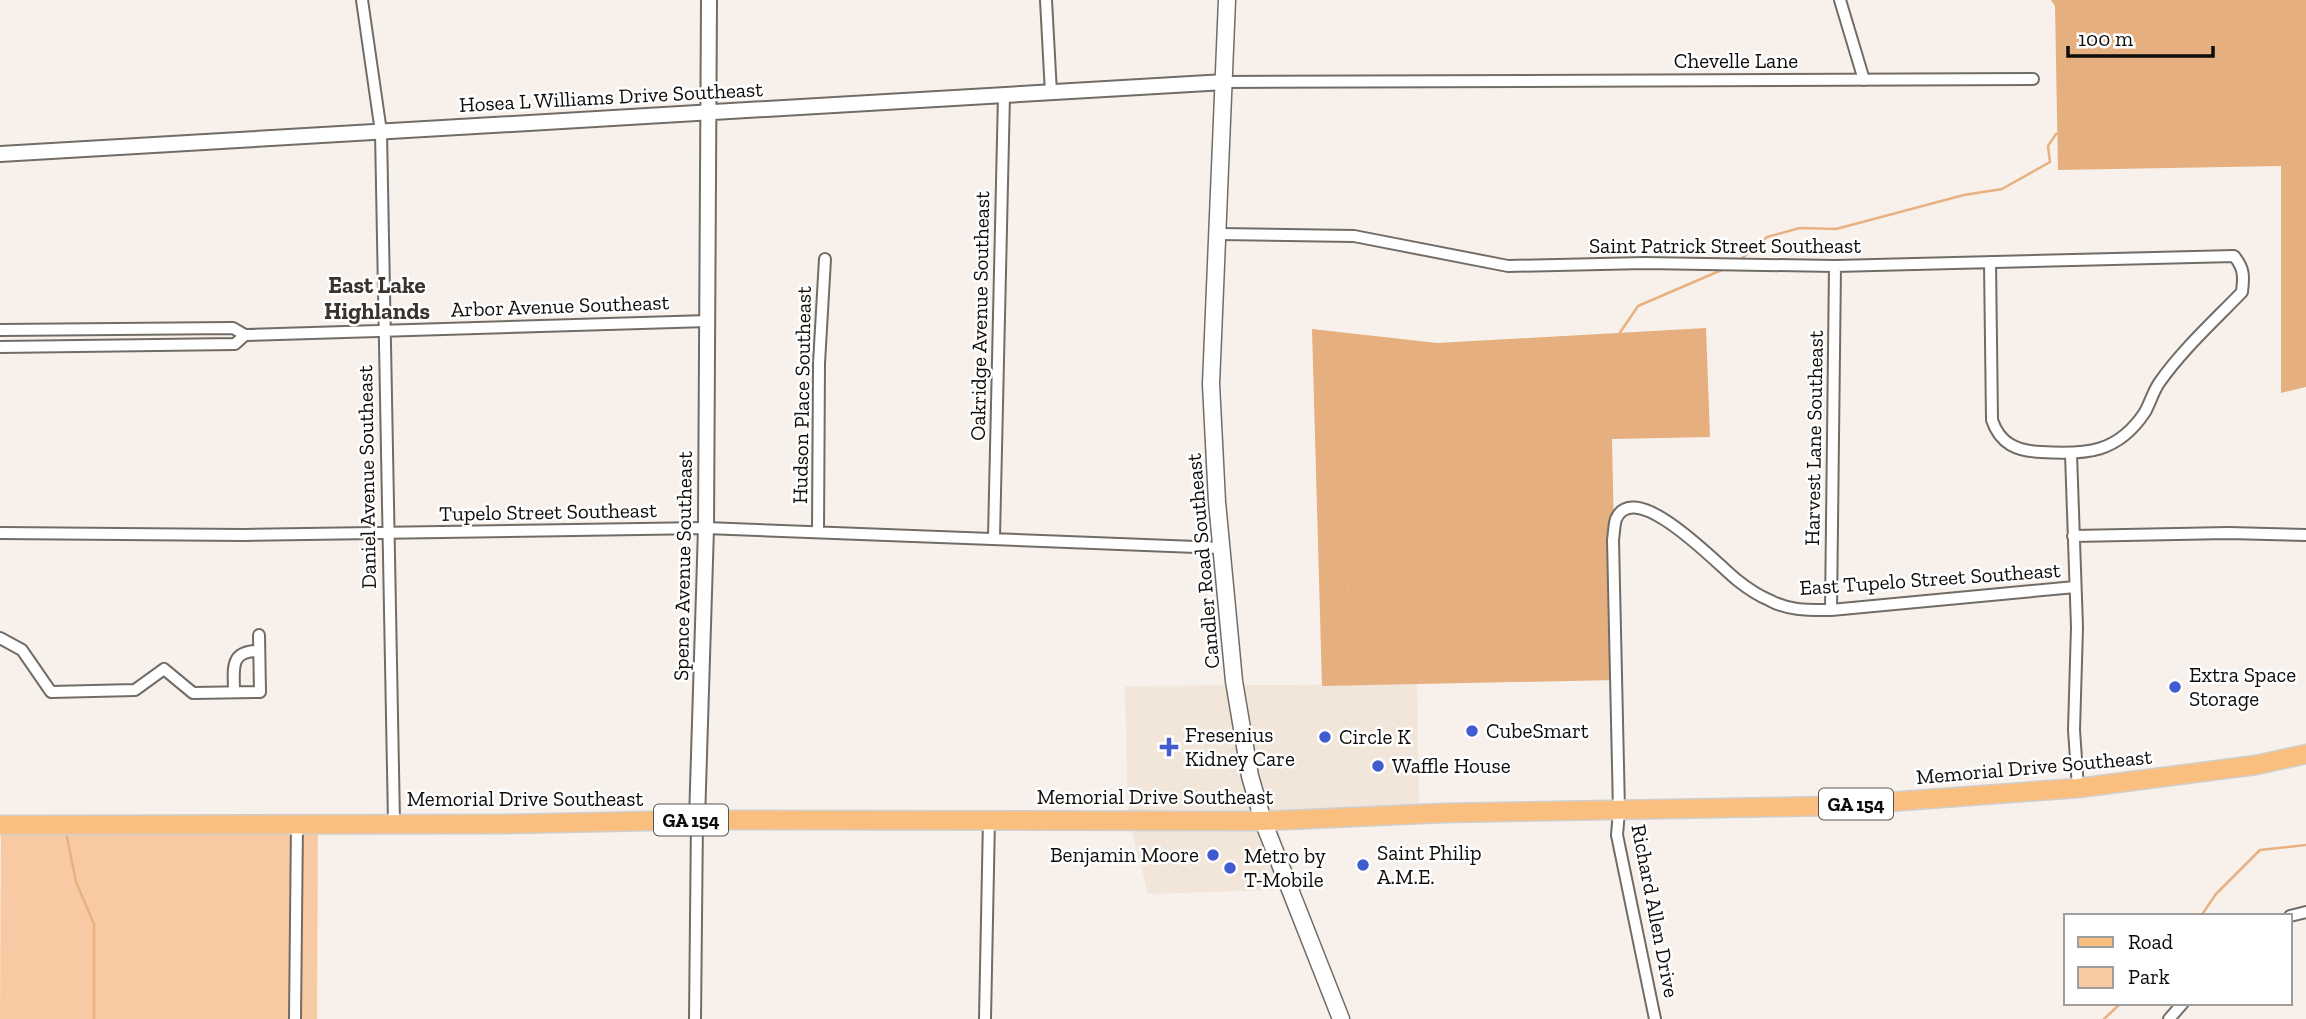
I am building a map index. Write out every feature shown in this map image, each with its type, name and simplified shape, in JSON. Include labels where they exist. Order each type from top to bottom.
[{"type":"main road","name":"Candler Road Southeast","points":[[1227,0],[1220,234],[1211,384],[1234,681],[1250,776],[1263,821],[1341,1019]]},
{"type":"main road","name":"Memorial Drive Southeast","points":[[0,825],[989,819],[1263,821],[1444,813],[1834,806],[2078,788],[2256,765],[2306,754]]},
{"type":"street","name":"Daniel Avenue Southeast","points":[[362,0],[381,132],[394,822]]},
{"type":"street","name":"Spence Avenue Southeast","points":[[695,1019],[697,820],[706,528],[709,0]]},
{"type":"street","points":[[1046,0],[1051,93]]},
{"type":"street","points":[[1840,0],[1864,80]]},
{"type":"street","name":"Chevelle Lane","points":[[1225,82],[2033,79]]},
{"type":"street","name":"Hosea L Williams Drive Southeast","points":[[0,154],[1225,82]]},
{"type":"street","name":"Oakridge Avenue Southeast","points":[[994,537],[1004,95]]},
{"type":"street","name":"Saint Patrick Street Southeast","points":[[1220,234],[1354,236],[1508,266],[1645,263],[1835,266],[2234,256],[2245,276],[2242,292],[2158,384],[2146,410],[2127,436],[2104,448],[2071,454]]},
{"type":"street","name":"Hudson Place Southeast","points":[[818,532],[819,363],[825,259]]},
{"type":"street","points":[[1990,262],[1992,420],[1996,431],[2016,449],[2071,454],[2075,587],[2074,730],[2078,788]]},
{"type":"street","name":"Harvest Lane Southeast","points":[[1831,610],[1835,266]]},
{"type":"street","name":"Arbor Avenue Southeast","points":[[0,330],[233,328],[246,335],[708,321]]},
{"type":"street","name":"Arbor Avenue Southeast","points":[[0,347],[235,344],[246,335]]},
{"type":"street","name":"East Tupelo Street Southeast","points":[[1616,520],[1629,508],[1648,510],[1669,522],[1738,581],[1768,600],[1798,610],[1831,610],[2075,587]]},
{"type":"street","name":"Richard Allen Drive","points":[[1616,520],[1619,811],[1616,835],[1655,1019]]},
{"type":"street","name":"Tupelo Street Southeast","points":[[0,533],[387,534],[706,528],[994,537],[1222,548]]},
{"type":"street","name":"East Tupelo Street Southeast","points":[[2073,536],[2228,533],[2306,535]]},
{"type":"street","points":[[0,638],[22,650],[51,692],[135,690],[164,669],[193,693],[260,692],[258,635]]},
{"type":"street","points":[[234,692],[234,667],[239,655],[245,651],[259,651]]},
{"type":"street","points":[[985,1019],[989,819]]},
{"type":"street","points":[[295,1019],[298,823]]},
{"type":"street","points":[[2169,1019],[2181,1005]]},
{"type":"shaded area","points":[[2051,0],[2306,0],[2306,387],[2281,393],[2281,166],[2058,170],[2055,6]]},
{"type":"shaded area","points":[[1706,328],[1710,437],[1612,439],[1617,680],[1322,686],[1312,329],[1437,343]]},
{"type":"shaded area","points":[[1417,684],[1419,815],[1277,828],[1302,889],[1148,894],[1128,817],[1125,686]]},
{"type":"green space","points":[[318,818],[317,1019],[0,1019],[1,819]]},
{"type":"waterway","points":[[1739,261],[1767,237],[1800,228],[1836,229],[1964,195],[2002,189],[2050,162],[2048,146],[2056,134],[2112,118],[2182,89],[2199,0]]},
{"type":"waterway","points":[[2232,0],[2306,59]]},
{"type":"waterway","points":[[1343,609],[1370,493],[1383,451],[1411,418],[1509,402],[1559,386],[1598,365],[1638,306],[1724,269]]},
{"type":"waterway","points":[[66,832],[76,882],[94,924],[94,1019]]},
{"type":"waterway","points":[[2202,914],[2216,894],[2260,850],[2306,845]]},
{"type":"waterway","points":[[2104,1019],[2119,1005]]},
{"type":"place","name":"Extra Space Storage","points":[[2175,687]]},
{"type":"place","name":"CubeSmart","points":[[1472,731]]},
{"type":"place","name":"Circle K","points":[[1325,737]]},
{"type":"place","name":"Fresenius Kidney Care","points":[[1169,747]]},
{"type":"place","name":"Waffle House","points":[[1378,766]]},
{"type":"place","name":"Benjamin Moore","points":[[1213,855]]},
{"type":"place","name":"Saint Philip A.M.E.","points":[[1363,865]]},
{"type":"place","name":"Metro by T-Mobile","points":[[1230,868]]},
{"type":"district","name":"East Lake Highlands","points":[[377,298]]}]
